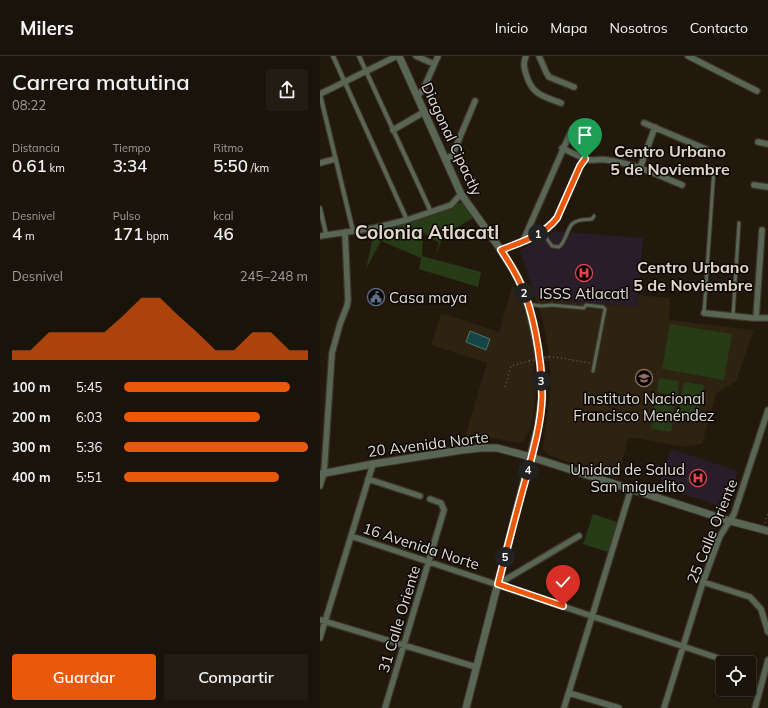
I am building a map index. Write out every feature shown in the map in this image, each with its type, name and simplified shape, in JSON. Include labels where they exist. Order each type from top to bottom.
[{"type":"street","points":[[333,56],[407,220]]},
{"type":"street","points":[[359,56],[431,212]]},
{"type":"street","points":[[353,231],[320,94],[398,56]]},
{"type":"street","name":"Diagonal Cipactly","points":[[398,56],[461,194],[501,250],[516,274],[528,304],[541,369],[542,398],[538,427],[467,707]]},
{"type":"street","points":[[416,56],[434,64]]},
{"type":"street","points":[[417,96],[423,90],[438,56]]},
{"type":"street","points":[[526,56],[524,66],[528,82],[533,90],[561,104]]},
{"type":"street","points":[[539,56],[549,77],[574,87]]},
{"type":"street","points":[[688,56],[756,91]]},
{"type":"street","points":[[445,159],[452,156],[475,101]]},
{"type":"street","points":[[393,130],[424,112]]},
{"type":"street","points":[[644,123],[715,153]]},
{"type":"street","points":[[640,168],[655,128]]},
{"type":"street","points":[[523,241],[562,148],[572,129]]},
{"type":"street","points":[[758,142],[768,144]]},
{"type":"street","points":[[562,148],[588,160],[606,159],[640,168],[682,185]]},
{"type":"street","points":[[320,163],[335,159]]},
{"type":"street","points":[[501,250],[547,229],[557,218],[580,166],[585,159]]},
{"type":"street","points":[[754,184],[768,187]]},
{"type":"street","points":[[320,236],[374,228],[407,220],[451,205],[461,194]]},
{"type":"street","points":[[320,208],[326,234]]},
{"type":"street","points":[[756,318],[762,230]]},
{"type":"street","points":[[320,486],[332,352],[348,300],[345,232]]},
{"type":"street","points":[[704,313],[768,318]]},
{"type":"street","name":"25 Calle Oriente","points":[[664,708],[703,582],[720,536],[734,514],[768,410]]},
{"type":"street","name":"20 Avenida Norte","points":[[322,474],[373,464],[481,448],[497,448],[531,457],[730,521],[765,530]]},
{"type":"street","points":[[320,638],[322,621],[351,536],[373,464]]},
{"type":"street","points":[[368,480],[420,496]]},
{"type":"street","points":[[564,708],[630,489]]},
{"type":"street","name":"31 Calle Oriente","points":[[385,708],[443,514],[443,505],[430,499]]},
{"type":"street","name":"16 Avenida Norte","points":[[351,536],[716,658]]},
{"type":"street","points":[[498,584],[579,536]]},
{"type":"street","points":[[703,582],[750,597],[761,609],[768,632]]},
{"type":"street","points":[[322,621],[476,667]]},
{"type":"street","points":[[755,708],[766,675],[768,660]]},
{"type":"street","points":[[569,693],[619,708]]},
{"type":"lane","points":[[704,313],[714,169]]},
{"type":"lane","points":[[542,232],[552,246],[559,247],[572,224],[578,220],[592,219],[594,216]]},
{"type":"lane","points":[[733,316],[739,224]]},
{"type":"lane","points":[[528,304],[584,308],[586,305],[603,307],[604,309],[594,371]]},
{"type":"path","points":[[505,387],[511,366],[529,361],[555,357],[595,363]]},
{"type":"path","points":[[765,530],[768,512]]},
{"type":"shaded area","name":"ISSS Atlacatl","points":[[554,231],[643,238],[637,307],[549,299],[535,296],[520,250]]},
{"type":"shaded area","name":"Instituto Nacional Francisco Menéndez","points":[[513,284],[520,294],[525,307],[535,357],[549,355],[543,321],[535,296],[549,299],[637,307],[638,295],[670,298],[669,320],[754,330],[736,381],[716,394],[702,444],[684,447],[636,438],[628,438],[618,479],[551,456],[543,450],[550,395],[551,374],[549,361],[534,363],[536,394],[532,424],[523,442],[520,443],[484,437],[464,440],[487,363],[431,345],[441,313],[499,332]]},
{"type":"shaded area","name":"Unidad de Salud San miguelito","points":[[671,449],[738,471],[726,508],[659,486]]},
{"type":"green space","points":[[462,202],[473,218],[444,235],[435,256],[439,243],[423,232],[422,256],[481,272],[478,287],[419,269],[421,258],[381,241],[366,269],[373,237],[396,224],[423,218]]},
{"type":"green space","points":[[670,324],[732,334],[724,380],[662,369]]},
{"type":"green space","points":[[659,378],[679,381],[677,396],[657,392]]},
{"type":"green space","points":[[684,382],[704,385],[701,400],[681,397]]},
{"type":"green space","points":[[655,398],[675,401],[672,416],[653,412]]},
{"type":"green space","points":[[681,402],[700,406],[698,421],[678,417]]},
{"type":"green space","points":[[652,419],[673,422],[671,432],[651,429]]},
{"type":"green space","points":[[593,514],[620,523],[611,553],[583,544]]},
{"type":"water","points":[[470,331],[490,339],[486,350],[466,342]]},
{"type":"place","name":"ISSS Atlacatl","points":[[584,273]]},
{"type":"place","name":"Casa maya","points":[[376,297]]},
{"type":"place","name":"Instituto Nacional Francisco Menéndez","points":[[644,378]]},
{"type":"place","name":"Unidad de Salud San miguelito","points":[[698,478]]},
{"type":"district","name":"Centro Urbano 5 de Noviembre","points":[[670,160]]},
{"type":"district","name":"Colonia Atlacatl","points":[[427,232]]},
{"type":"district","name":"Centro Urbano 5 de Noviembre","points":[[693,276]]},
{"type":"route","points":[[563,606],[498,584],[531,457],[538,427],[542,398],[541,369],[528,304],[516,274],[501,250],[542,232],[552,225],[557,218],[580,166],[585,159]]}]
